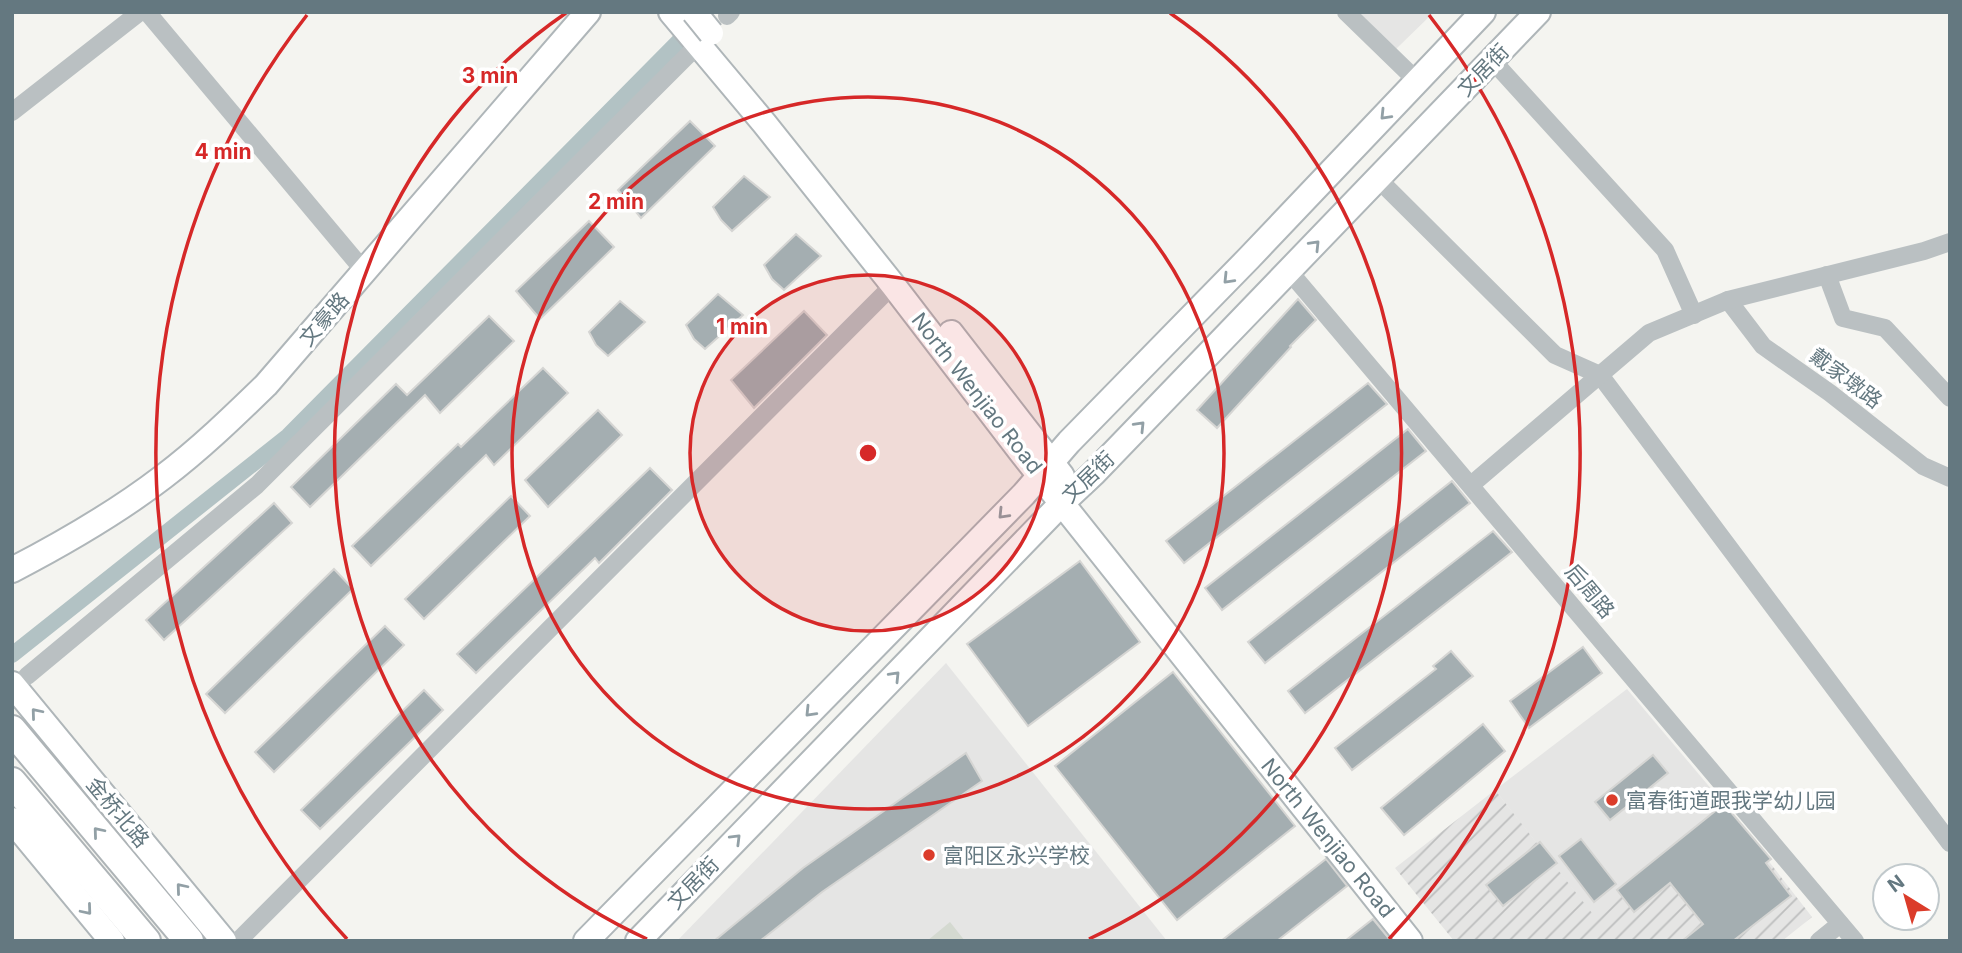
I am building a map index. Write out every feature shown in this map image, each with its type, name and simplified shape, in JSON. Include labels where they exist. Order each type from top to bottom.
[{"type":"main road","name":"金桥北路","points":[[12,730],[189,941]]},
{"type":"main road","points":[[12,782],[146,941]]},
{"type":"street","points":[[12,113],[140,12]]},
{"type":"street","points":[[147,12],[365,272]]},
{"type":"street","name":"文豪路","points":[[12,570],[48,551],[163,477],[267,384],[588,12]]},
{"type":"street","name":"North Wenjiao Road","points":[[694,12],[712,31],[879,242],[1046,469]]},
{"type":"street","points":[[1346,12],[1418,81]]},
{"type":"street","name":"文居街","points":[[586,941],[1046,469],[1483,12]]},
{"type":"street","name":"文居街","points":[[638,941],[1538,12]]},
{"type":"street","name":"North Wenjiao Road","points":[[671,13],[712,31],[764,122],[893,285],[1046,469],[1410,941]]},
{"type":"street","points":[[18,682],[257,485],[712,31]]},
{"type":"street","points":[[1492,60],[1665,250],[1694,314]]},
{"type":"street","points":[[1378,179],[1555,355],[1600,375],[1950,843]]},
{"type":"street","points":[[1471,485],[1648,333],[1728,300],[1924,251],[1950,242]]},
{"type":"street","name":"后周路","points":[[1289,271],[1855,941]]},
{"type":"street","points":[[1827,275],[1843,318],[1885,328],[1950,398]]},
{"type":"street","points":[[238,941],[893,285]]},
{"type":"street","name":"戴家墩路","points":[[1728,300],[1763,346],[1830,393],[1923,466],[1950,478]]},
{"type":"street","name":"North Wenjiao Road","points":[[1068,497],[1428,941]]},
{"type":"street","name":"金桥北路","points":[[18,682],[224,941]]},
{"type":"street","points":[[43,819],[67,886]]},
{"type":"street","points":[[12,820],[112,941]]},
{"type":"street","points":[[1819,941],[1840,924]]},
{"type":"shaded area","points":[[1359,12],[1434,12],[1396,49]]},
{"type":"shaded area","name":"富阳区永兴学校","points":[[946,663],[1167,941],[677,941]]},
{"type":"shaded area","name":"富春街道跟我学幼儿园","points":[[1627,689],[1729,810],[1592,914],[1495,790]]},
{"type":"shaded area","points":[[1495,790],[1592,913],[1729,810],[1812,917],[1782,941],[1454,941],[1395,868]]},
{"type":"shaded area","points":[[950,922],[965,941],[927,941]]},
{"type":"building","points":[[690,121],[715,146],[641,218],[618,190]]},
{"type":"building","points":[[744,176],[770,197],[732,231],[713,207]]},
{"type":"building","points":[[589,221],[614,247],[540,319],[516,291]]},
{"type":"building","points":[[796,234],[821,256],[784,290],[772,279],[764,265]]},
{"type":"building","points":[[718,294],[743,315],[705,349],[694,339],[686,325]]},
{"type":"building","points":[[1298,299],[1316,320],[1217,428],[1197,410]]},
{"type":"building","points":[[620,301],[645,322],[608,356],[596,345],[589,332]]},
{"type":"building","points":[[804,311],[827,335],[754,408],[731,380]]},
{"type":"building","points":[[489,316],[514,341],[440,413],[425,395],[310,507],[291,487],[396,384],[407,395]]},
{"type":"building","points":[[543,368],[568,393],[494,465],[486,455],[371,566],[352,546],[458,444],[461,447]]},
{"type":"building","points":[[1368,383],[1387,404],[1184,563],[1166,541]]},
{"type":"building","points":[[598,410],[622,435],[548,507],[525,480]]},
{"type":"building","points":[[1408,429],[1426,451],[1222,610],[1205,588]]},
{"type":"building","points":[[650,468],[672,490],[599,563],[595,558],[476,673],[457,654]]},
{"type":"building","points":[[1452,481],[1470,503],[1265,663],[1248,642]]},
{"type":"building","points":[[511,496],[530,516],[424,619],[405,599]]},
{"type":"building","points":[[274,503],[292,523],[164,640],[146,620]]},
{"type":"building","points":[[1493,531],[1512,552],[1305,713],[1288,691]]},
{"type":"building","points":[[1080,561],[1140,642],[1028,726],[967,644]]},
{"type":"building","points":[[334,569],[353,589],[225,713],[206,694]]},
{"type":"building","points":[[385,626],[404,645],[274,772],[255,752]]},
{"type":"building","points":[[1583,647],[1602,673],[1529,728],[1510,701]]},
{"type":"building","points":[[1451,651],[1473,676],[1352,770],[1335,748],[1436,669],[1433,666]]},
{"type":"building","points":[[1173,672],[1295,826],[1177,920],[1055,766]]},
{"type":"building","points":[[424,690],[443,710],[320,829],[301,810]]},
{"type":"building","points":[[1483,724],[1505,751],[1404,835],[1381,808]]},
{"type":"building","points":[[966,753],[982,781],[822,892],[760,941],[714,941],[803,868]]},
{"type":"building","points":[[1653,755],[1668,773],[1610,820],[1595,802]]},
{"type":"building","points":[[1724,804],[1771,859],[1766,863],[1791,896],[1733,941],[1682,941],[1703,924],[1670,883],[1634,912],[1617,890]]},
{"type":"building","points":[[1581,839],[1616,884],[1594,902],[1559,856]]},
{"type":"building","points":[[1540,842],[1557,863],[1503,906],[1486,885]]},
{"type":"building","points":[[1326,859],[1347,886],[1277,941],[1221,941]]},
{"type":"building","points":[[1373,919],[1391,941],[1345,941]]},
{"type":"waterway","points":[[12,655],[288,436],[694,26]]},
{"type":"place","name":"富春街道跟我学幼儿园","points":[[1612,800]]},
{"type":"place","name":"富阳区永兴学校","points":[[929,855]]}]
